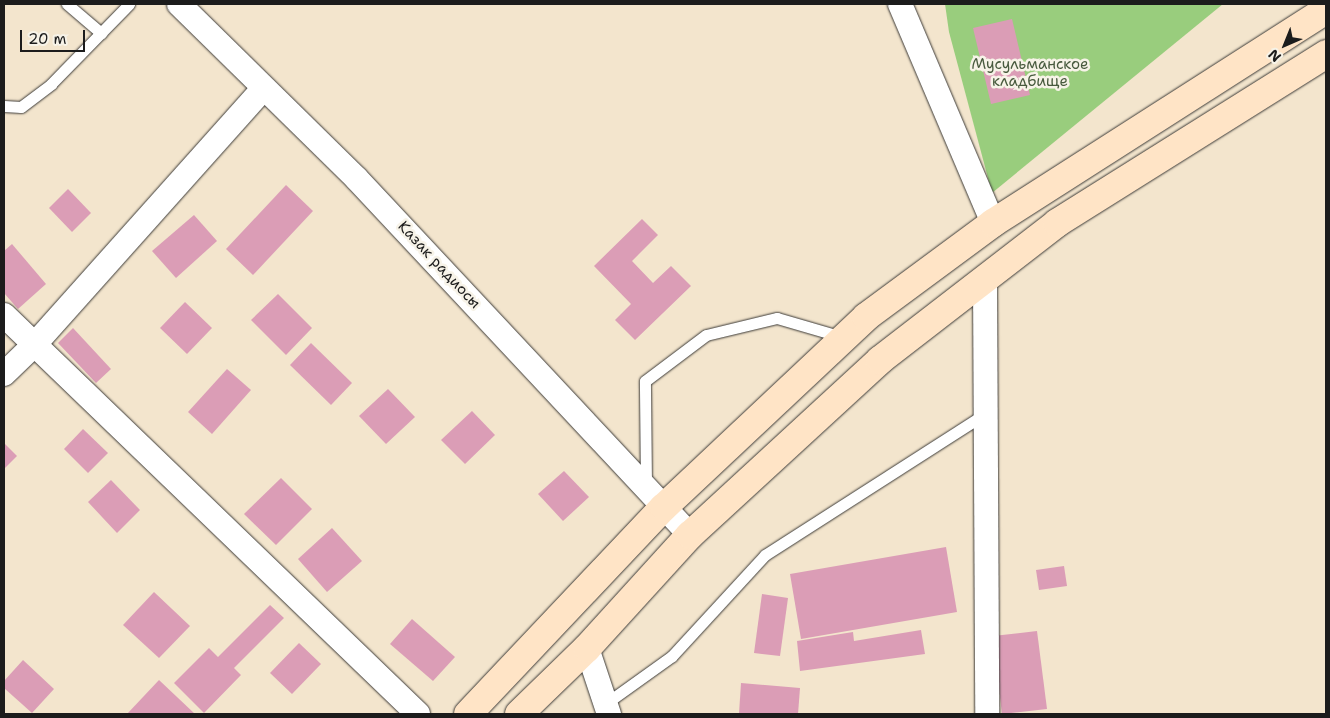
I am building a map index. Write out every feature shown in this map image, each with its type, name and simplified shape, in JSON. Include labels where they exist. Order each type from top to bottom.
[{"type":"main road","points":[[468,714],[664,507],[866,316],[993,223],[1326,10]]},
{"type":"main road","points":[[519,714],[587,648],[690,535],[880,360],[985,281],[1057,222],[1326,54]]},
{"type":"street","name":"Казак радиосы","points":[[179,4],[394,218],[690,535]]},
{"type":"street","points":[[900,4],[993,223]]},
{"type":"street","points":[[4,374],[35,344],[264,88]]},
{"type":"street","points":[[985,281],[987,714]]},
{"type":"street","points":[[4,315],[418,714]]},
{"type":"street","points":[[587,648],[607,709]]},
{"type":"lane","points":[[67,4],[101,32]]},
{"type":"lane","points":[[4,106],[21,107],[50,84],[129,4]]},
{"type":"lane","points":[[646,487],[645,381],[706,335],[777,318],[844,338]]},
{"type":"lane","points":[[607,709],[672,656],[765,555],[985,414]]},
{"type":"green space","name":"Мусульманское кладбище","points":[[945,4],[1223,4],[992,193],[949,32]]},
{"type":"building","points":[[1012,19],[1030,95],[991,104],[973,28]]},
{"type":"building","points":[[286,185],[313,211],[253,275],[226,249]]},
{"type":"building","points":[[68,189],[91,213],[72,232],[49,208]]},
{"type":"building","points":[[194,215],[217,241],[176,278],[152,251]]},
{"type":"building","points":[[642,219],[658,235],[632,261],[653,283],[671,266],[691,286],[635,340],[615,320],[631,304],[594,266]]},
{"type":"building","points":[[12,244],[46,284],[18,309],[4,293],[4,251]]},
{"type":"building","points":[[278,294],[312,328],[286,355],[251,320]]},
{"type":"building","points":[[185,302],[212,328],[187,354],[160,328]]},
{"type":"building","points":[[73,328],[111,369],[96,383],[58,343]]},
{"type":"building","points":[[311,343],[352,383],[331,405],[290,365]]},
{"type":"building","points":[[227,369],[251,390],[212,434],[188,412]]},
{"type":"building","points":[[388,389],[415,417],[386,444],[359,416]]},
{"type":"building","points":[[472,411],[495,435],[465,464],[441,440]]},
{"type":"building","points":[[83,429],[108,453],[88,473],[64,449]]},
{"type":"building","points":[[4,443],[17,456],[4,469]]},
{"type":"building","points":[[564,471],[589,497],[563,521],[538,494]]},
{"type":"building","points":[[281,478],[312,509],[276,545],[244,514]]},
{"type":"building","points":[[111,480],[140,510],[117,533],[88,502]]},
{"type":"building","points":[[332,528],[362,561],[327,592],[298,559]]},
{"type":"building","points":[[946,547],[957,612],[801,639],[790,574]]},
{"type":"building","points":[[1064,566],[1067,586],[1039,590],[1036,570]]},
{"type":"building","points":[[154,592],[190,626],[159,658],[123,625]]},
{"type":"building","points":[[762,594],[788,598],[780,656],[754,653]]},
{"type":"building","points":[[270,605],[284,618],[234,668],[241,675],[204,713],[174,683],[209,648],[218,657]]},
{"type":"building","points":[[412,619],[455,657],[433,681],[390,644]]},
{"type":"building","points":[[921,630],[925,654],[800,671],[797,641],[853,632],[854,641]]},
{"type":"building","points":[[1037,631],[1047,709],[1002,714],[993,636]]},
{"type":"building","points":[[299,643],[321,664],[292,694],[270,673]]},
{"type":"building","points":[[23,660],[54,689],[32,713],[4,688],[4,681]]},
{"type":"building","points":[[159,680],[195,714],[127,714]]},
{"type":"building","points":[[741,683],[800,688],[798,714],[739,714]]}]
